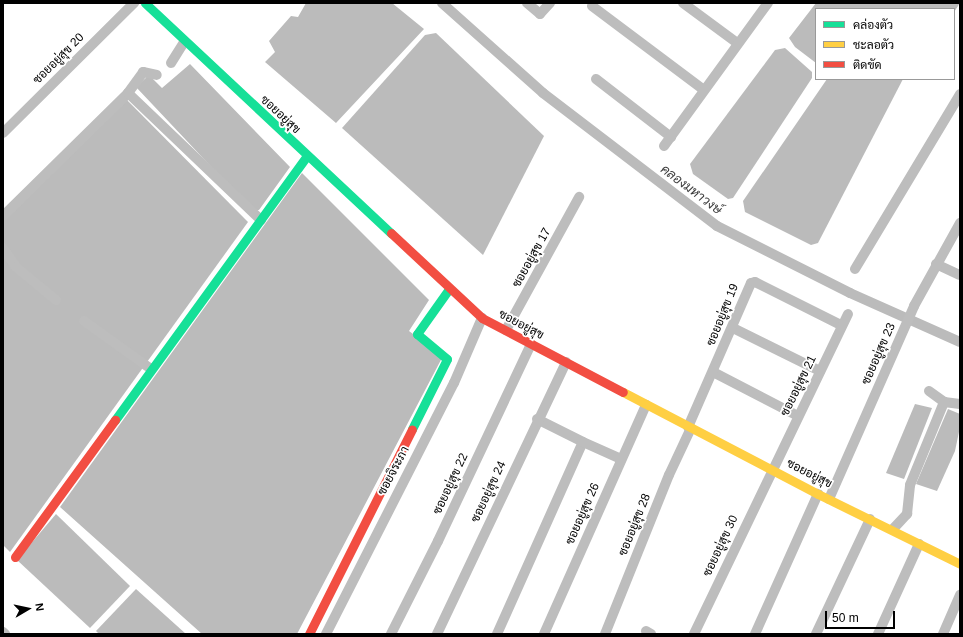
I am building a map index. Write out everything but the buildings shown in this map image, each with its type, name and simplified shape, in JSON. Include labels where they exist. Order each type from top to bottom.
[{"type":"street","name":"ซอยอยู่สุข 20","points":[[3,133],[134,3]]},
{"type":"street","name":"ซอยอยู่สุข","points":[[145,3],[184,42],[482,318],[646,405],[775,470],[818,494],[893,529],[919,544],[960,564]]},
{"type":"street","points":[[527,3],[540,14],[550,3]]},
{"type":"street","points":[[683,3],[737,43]]},
{"type":"street","points":[[664,146],[737,43],[768,3]]},
{"type":"street","points":[[592,6],[704,90]]},
{"type":"street","points":[[171,63],[184,42]]},
{"type":"street","points":[[3,216],[128,93],[143,72],[157,75]]},
{"type":"street","points":[[596,79],[671,137]]},
{"type":"street","points":[[128,93],[261,220]]},
{"type":"street","points":[[855,269],[960,94]]},
{"type":"street","points":[[15,557],[307,156]]},
{"type":"street","name":"ซอยอยู่สุข 17","points":[[506,330],[579,197]]},
{"type":"street","name":"ซอยอยู่สุข 23","points":[[829,498],[914,306],[960,223]]},
{"type":"street","points":[[3,248],[16,267],[56,300]]},
{"type":"street","points":[[936,264],[960,275]]},
{"type":"street","name":"ซอยอยู่สุข 19","points":[[689,427],[750,284],[754,282],[841,325]]},
{"type":"street","points":[[309,634],[447,359],[417,334],[449,289]]},
{"type":"street","name":"ซอยอยู่สุข 21","points":[[775,470],[798,416],[841,325],[848,314]]},
{"type":"street","name":"ซอยจิระภา","points":[[326,634],[454,383],[482,318]]},
{"type":"street","points":[[84,321],[151,369]]},
{"type":"street","points":[[732,328],[820,371]]},
{"type":"street","name":"ซอยอยู่สุข 22","points":[[391,634],[438,541],[531,344]]},
{"type":"street","name":"ซอยอยู่สุข 24","points":[[437,634],[537,419],[566,362]]},
{"type":"street","points":[[713,372],[798,416]]},
{"type":"street","points":[[929,391],[944,402],[960,404]]},
{"type":"street","points":[[893,529],[907,514],[910,485],[944,402]]},
{"type":"street","name":"ซอยอยู่สุข 26","points":[[544,634],[646,405]]},
{"type":"street","points":[[537,419],[621,459]]},
{"type":"street","name":"ซอยอยู่สุข 28","points":[[605,634],[689,427]]},
{"type":"street","points":[[497,634],[583,442]]},
{"type":"street","name":"ซอยอยู่สุข 30","points":[[694,634],[753,508],[775,470]]},
{"type":"street","points":[[755,634],[818,494]]},
{"type":"street","points":[[816,634],[870,519]]},
{"type":"street","points":[[878,634],[919,544]]},
{"type":"street","points":[[943,634],[960,595]]},
{"type":"shaded area","points":[[306,3],[392,3],[424,29],[336,123],[265,62],[275,52],[269,41],[291,16],[298,17]]},
{"type":"shaded area","points":[[816,3],[960,3],[955,10],[955,8],[815,8],[815,62],[795,47],[789,38]]},
{"type":"shaded area","points":[[436,33],[544,136],[483,255],[342,128],[425,35]]},
{"type":"shaded area","points":[[785,48],[812,72],[812,78],[733,198],[728,199],[693,174],[690,164],[775,50]]},
{"type":"shaded area","points":[[190,64],[290,167],[259,210],[252,210],[136,87],[149,75],[162,88]]},
{"type":"shaded area","points":[[826,80],[902,80],[818,243],[811,245],[745,212],[743,201]]},
{"type":"shaded area","points":[[124,97],[248,222],[10,552],[3,545],[3,216]]},
{"type":"shaded area","points":[[302,173],[429,300],[409,331],[443,356],[297,634],[202,634],[60,507]]},
{"type":"shaded area","points":[[915,404],[932,408],[904,479],[886,473]]},
{"type":"shaded area","points":[[948,409],[960,414],[960,427],[955,451],[937,491],[916,484]]},
{"type":"shaded area","points":[[56,514],[130,586],[90,628],[17,560]]},
{"type":"shaded area","points":[[136,589],[186,634],[99,634],[96,631]]},
{"type":"waterway","name":"คลองมหาวงษ์","points":[[442,3],[543,93],[717,226],[850,293],[960,342]]},
{"type":"traffic: fast","points":[[145,3],[391,233]]},
{"type":"traffic: fast","points":[[115,420],[307,156]]},
{"type":"traffic: fast","points":[[412,429],[447,359],[417,334],[449,289]]},
{"type":"traffic: slow","points":[[623,392],[818,494],[960,564]]},
{"type":"traffic: jam","points":[[391,233],[482,318],[623,392]]},
{"type":"traffic: jam","points":[[15,557],[115,420]]},
{"type":"traffic: jam","points":[[309,634],[412,429]]}]
